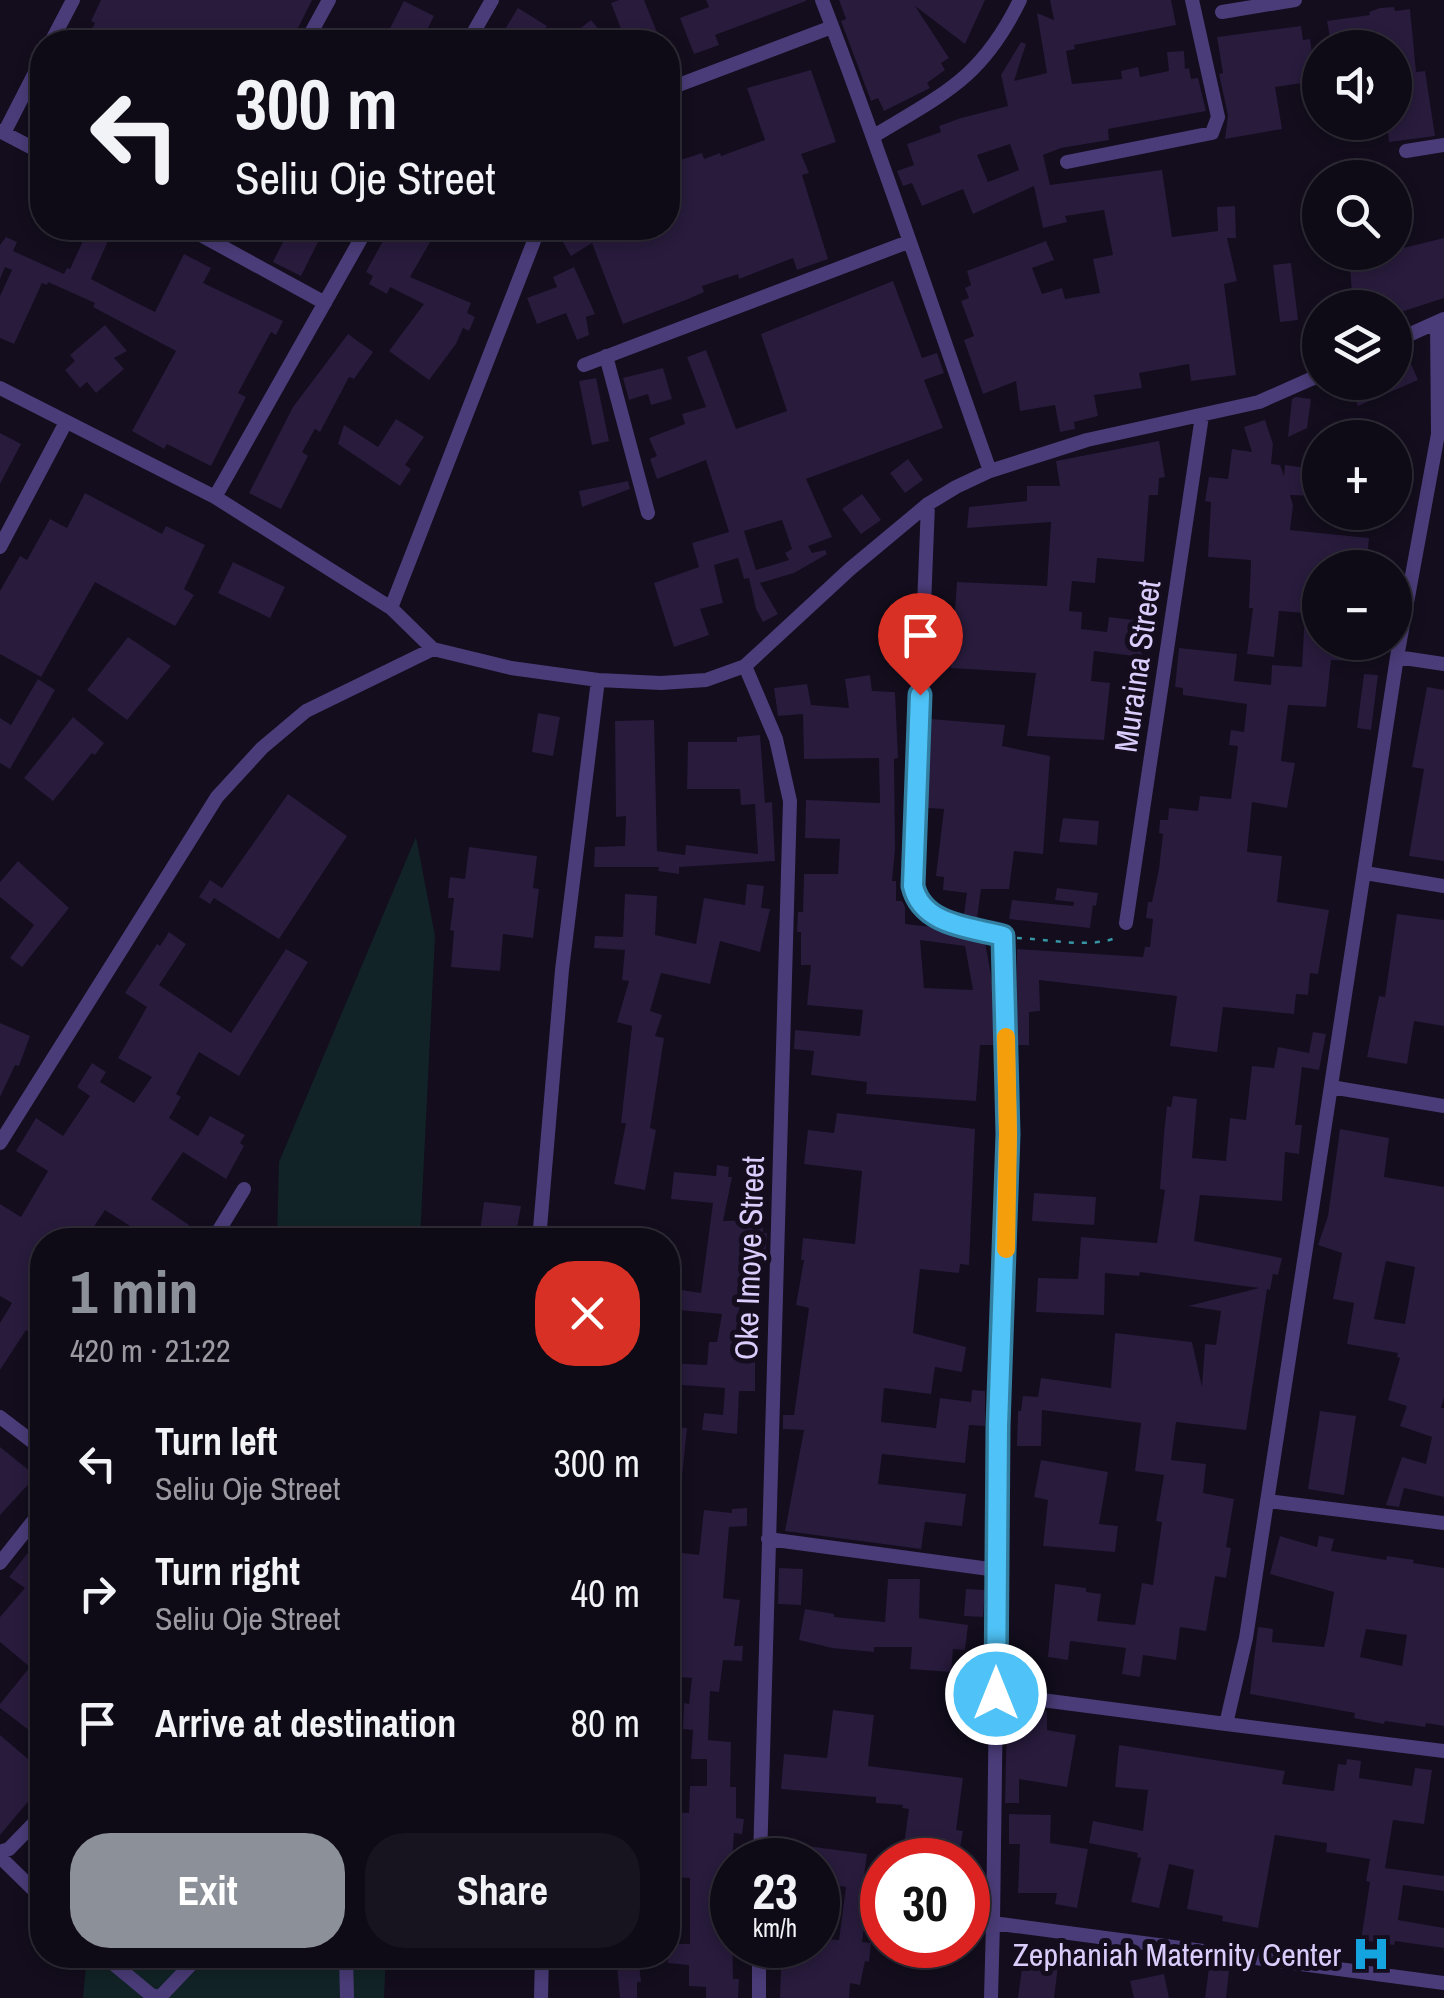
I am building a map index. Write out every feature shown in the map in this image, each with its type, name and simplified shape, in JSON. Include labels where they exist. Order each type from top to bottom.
[{"type":"street","points":[[57,30],[73,0]]},
{"type":"street","points":[[312,30],[328,0]]},
{"type":"street","points":[[475,30],[492,0]]},
{"type":"street","points":[[822,0],[874,136],[990,471]]},
{"type":"street","points":[[874,136],[959,84],[985,59],[1020,0]]},
{"type":"street","points":[[1067,162],[1212,133],[1218,117],[1192,0]]},
{"type":"street","points":[[1222,12],[1296,0]]},
{"type":"street","points":[[680,84],[832,27]]},
{"type":"street","points":[[30,80],[2,132],[30,147]]},
{"type":"street","points":[[1406,151],[1444,145]]},
{"type":"street","points":[[220,240],[326,303]]},
{"type":"street","points":[[215,497],[360,240]]},
{"type":"street","points":[[391,608],[534,240]]},
{"type":"street","points":[[584,364],[908,242]]},
{"type":"street","points":[[1412,334],[1441,321],[1441,434],[1412,585]]},
{"type":"street","points":[[606,356],[648,513]]},
{"type":"street","points":[[0,388],[215,497],[391,608],[433,649],[511,668],[661,684],[706,680],[746,666],[850,569],[928,504],[990,471],[1087,440],[1258,402],[1302,382]]},
{"type":"street","name":"Muraina Street","points":[[1126,923],[1202,416]]},
{"type":"street","points":[[0,547],[65,424]]},
{"type":"street","points":[[928,504],[913,886],[916,901],[925,912],[1003,936],[1008,1134],[998,1426],[991,1998]]},
{"type":"street","points":[[0,1142],[218,797],[262,748],[306,711],[433,649]]},
{"type":"street","points":[[1226,1724],[1246,1638],[1268,1502],[1398,660]]},
{"type":"street","points":[[1412,660],[1444,664]]},
{"type":"street","name":"Oke Imoye Street","points":[[746,666],[776,740],[790,801],[761,1838]]},
{"type":"street","points":[[540,1228],[562,970],[598,680]]},
{"type":"street","points":[[1364,873],[1444,886]]},
{"type":"street","points":[[1331,1087],[1444,1106]]},
{"type":"street","points":[[220,1228],[244,1189]]},
{"type":"street","points":[[0,1418],[30,1439]]},
{"type":"street","points":[[1268,1502],[1444,1524]]},
{"type":"street","points":[[0,1563],[30,1525]]},
{"type":"street","points":[[768,1538],[997,1570]]},
{"type":"street","points":[[996,1694],[1444,1751]]},
{"type":"street","points":[[30,1827],[0,1854],[30,1885]]},
{"type":"street","points":[[994,1923],[1444,1984]]},
{"type":"street","points":[[119,1968],[142,1989],[160,1997],[188,1968]]},
{"type":"street","points":[[346,1968],[347,1998]]},
{"type":"street","points":[[541,1998],[542,1968]]},
{"type":"street","points":[[758,1998],[759,1968]]},
{"type":"path","points":[[1003,936],[1112,940],[1122,934],[1126,923]]},
{"type":"shaded area","points":[[416,837],[435,936],[421,1228],[277,1228],[279,1162]]},
{"type":"shaded area","points":[[86,1968],[385,1968],[384,1998],[83,1998]]},
{"type":"building","points":[[101,0],[312,0],[297,30],[91,30],[95,23],[91,21]]},
{"type":"building","points":[[644,0],[656,30],[621,30],[611,3]]},
{"type":"building","points":[[706,0],[806,1],[715,35],[719,45],[694,54],[680,18],[709,7]]},
{"type":"building","points":[[839,0],[985,0],[965,44],[915,6],[949,58],[941,63],[945,70],[927,83],[930,88],[884,111],[878,98],[871,101],[841,21],[846,19]]},
{"type":"building","points":[[1050,0],[1171,0],[1176,25],[1074,45],[1075,49],[1066,51],[1072,84],[1122,79],[1121,71],[1138,67],[1140,77],[1169,71],[1167,52],[1184,51],[1185,69],[1189,68],[1191,79],[1198,78],[1206,111],[1108,129],[1109,140],[1043,155],[1050,185],[1162,170],[1172,237],[1218,231],[1217,207],[1235,206],[1236,238],[1227,238],[1237,281],[1224,284],[1236,375],[1191,381],[1189,364],[1139,373],[1142,388],[1094,395],[1098,416],[1074,422],[1075,429],[1060,432],[1055,405],[1020,411],[1016,381],[983,394],[964,340],[974,336],[961,301],[969,298],[965,288],[971,285],[967,271],[1046,241],[1054,260],[1032,268],[1042,294],[1062,288],[1065,299],[1100,293],[1093,259],[1113,255],[1104,210],[1065,216],[1067,222],[1043,228],[1034,186],[973,214],[963,189],[922,206],[912,183],[903,186],[897,171],[914,165],[907,144],[941,132],[939,126],[1008,106],[1001,75],[1021,42],[1026,44],[1014,81],[1047,73],[1037,13],[1054,20]],"holes":[[[1010,144],[1019,170],[988,182],[977,155]]]},
{"type":"building","points":[[404,1],[434,16],[427,30],[389,30]]},
{"type":"building","points":[[518,8],[547,26],[544,30],[504,30]]},
{"type":"building","points":[[1380,8],[1410,9],[1412,30],[1329,30],[1327,21],[1370,15],[1369,12]]},
{"type":"building","points":[[591,20],[599,30],[578,30]]},
{"type":"building","points":[[1301,26],[1302,83],[1275,87],[1282,129],[1225,139],[1228,115],[1219,74],[1223,73],[1217,37]]},
{"type":"building","points":[[1412,30],[1416,72],[1425,71],[1435,136],[1412,139]]},
{"type":"building","points":[[811,70],[836,142],[801,154],[809,173],[802,175],[828,259],[797,270],[793,258],[739,279],[738,274],[702,286],[704,292],[623,324],[592,243],[571,256],[562,240],[680,240],[680,160],[702,153],[704,159],[720,153],[721,156],[765,140],[747,88]]},
{"type":"building","points":[[6,237],[17,242],[13,251],[64,274],[83,240],[108,240],[91,279],[155,312],[184,254],[211,268],[203,283],[283,321],[276,335],[271,332],[238,393],[246,397],[211,466],[167,444],[164,449],[132,431],[176,351],[93,307],[95,303],[48,282],[42,283],[14,344],[0,338],[0,296],[12,270],[5,267],[0,279],[0,245]]},
{"type":"building","points":[[1444,238],[1444,298],[1412,308],[1412,290],[1352,290],[1350,270],[1412,270],[1412,246]]},
{"type":"building","points":[[284,240],[319,240],[301,276],[273,262]]},
{"type":"building","points":[[383,240],[431,240],[410,277],[471,303],[467,313],[475,317],[469,331],[463,328],[429,380],[389,351],[424,304],[390,287],[387,294],[369,284],[373,276],[366,272]]},
{"type":"building","points":[[1291,263],[1298,320],[1280,322],[1273,265]]},
{"type":"building","points":[[574,267],[595,314],[586,317],[589,335],[577,340],[566,313],[537,324],[527,298],[557,287],[553,277]]},
{"type":"building","points":[[893,281],[922,358],[937,353],[944,373],[924,380],[943,428],[806,479],[832,537],[808,546],[812,553],[825,550],[827,554],[794,573],[760,583],[778,614],[763,622],[738,558],[714,565],[723,603],[700,609],[709,635],[674,647],[654,583],[699,567],[692,543],[729,532],[706,460],[657,479],[650,459],[657,456],[649,438],[685,424],[682,414],[706,407],[687,357],[706,350],[736,429],[787,411],[761,334]],"holes":[[[782,520],[792,549],[785,553],[789,560],[756,570],[744,531]]]},
{"type":"building","points":[[105,325],[127,351],[114,358],[124,369],[96,393],[87,382],[80,388],[65,370],[75,361],[70,355]]},
{"type":"building","points":[[348,334],[373,352],[354,379],[349,377],[320,432],[315,429],[302,452],[308,456],[281,509],[249,493],[293,407]]},
{"type":"building","points":[[663,368],[672,399],[651,405],[648,394],[629,400],[623,378]]},
{"type":"building","points":[[596,378],[609,441],[592,445],[579,381]]},
{"type":"building","points":[[1292,399],[1311,400],[1302,430],[1288,437]]},
{"type":"building","points":[[396,419],[424,437],[405,465],[411,469],[400,486],[338,444],[344,425],[378,447]]},
{"type":"building","points":[[1265,420],[1273,444],[1271,464],[1280,465],[1284,476],[1285,465],[1302,467],[1302,495],[1290,495],[1290,530],[1369,538],[1368,550],[1302,550],[1302,613],[1279,611],[1274,657],[1247,654],[1253,608],[1249,608],[1251,560],[1208,557],[1211,502],[1205,501],[1209,477],[1228,479],[1232,449],[1252,452],[1244,427]]},
{"type":"building","points":[[0,433],[21,444],[0,484]]},
{"type":"building","points":[[1159,441],[1165,477],[1159,478],[1158,495],[1149,495],[1144,562],[1097,558],[1095,583],[1072,581],[1069,611],[1082,612],[1081,629],[1107,632],[1109,617],[1133,620],[1137,604],[1152,608],[1142,657],[1094,651],[1091,681],[1110,683],[1104,740],[1027,736],[1036,673],[951,668],[957,582],[1047,586],[1051,522],[967,528],[969,507],[1027,501],[1027,486],[1060,486],[1056,461]]},
{"type":"building","points":[[908,459],[923,480],[905,493],[890,473]]},
{"type":"building","points":[[628,481],[630,489],[582,507],[579,491]]},
{"type":"building","points":[[85,493],[162,534],[166,526],[205,545],[184,589],[194,595],[175,626],[95,582],[41,677],[0,654],[0,591],[20,556],[27,560],[50,519],[67,528]]},
{"type":"building","points":[[862,494],[881,520],[861,534],[842,509]]},
{"type":"building","points":[[233,562],[285,587],[270,618],[218,593]]},
{"type":"building","points":[[128,637],[171,666],[127,720],[87,690]]},
{"type":"building","points":[[1179,648],[1237,654],[1234,681],[1271,685],[1272,665],[1302,667],[1302,660],[1331,660],[1326,707],[1288,705],[1281,761],[1295,763],[1287,808],[1252,802],[1247,852],[1282,856],[1277,902],[1329,910],[1318,974],[1310,973],[1308,995],[1296,994],[1294,1014],[1223,1007],[1217,1052],[1170,1046],[1177,996],[1039,980],[1040,1011],[1029,1012],[1029,1045],[1016,1045],[1017,949],[1143,957],[1145,947],[1150,947],[1153,919],[1146,918],[1159,869],[1163,834],[1159,833],[1160,820],[1168,820],[1169,808],[1198,811],[1200,796],[1231,799],[1238,746],[1229,745],[1231,730],[1244,732],[1247,704],[1183,695],[1183,688],[1175,687]]},
{"type":"building","points":[[1364,674],[1378,675],[1371,730],[1357,728]]},
{"type":"building","points":[[870,675],[872,691],[895,692],[898,758],[894,759],[892,881],[896,881],[896,901],[902,901],[905,907],[905,924],[941,928],[985,942],[994,993],[995,1045],[980,1045],[976,1101],[866,1094],[867,1082],[811,1075],[814,1051],[794,1049],[795,1030],[860,1036],[863,1010],[807,1005],[811,965],[801,965],[798,912],[803,912],[804,874],[838,874],[840,839],[805,838],[806,800],[880,803],[879,758],[804,759],[803,714],[778,716],[774,688],[807,684],[811,705],[849,708],[845,679]],"holes":[[[920,940],[965,946],[973,990],[924,988]]]},
{"type":"building","points":[[38,679],[55,690],[10,769],[0,763],[0,718],[11,725]]},
{"type":"building","points":[[1427,687],[1444,690],[1444,861],[1409,856],[1424,769],[1412,767]]},
{"type":"building","points":[[538,713],[560,717],[553,756],[532,752]]},
{"type":"building","points":[[73,717],[104,743],[53,801],[24,778]]},
{"type":"building","points":[[930,719],[1005,725],[1002,746],[1050,756],[1043,854],[1014,851],[1009,889],[981,889],[977,918],[964,914],[967,893],[943,890],[944,877],[936,876],[944,809],[927,808]]},
{"type":"building","points":[[654,720],[657,851],[685,855],[686,845],[758,854],[755,804],[741,805],[740,789],[687,789],[688,742],[737,742],[737,737],[760,735],[765,803],[772,802],[775,861],[679,867],[679,874],[658,871],[659,867],[594,867],[595,847],[625,846],[626,816],[616,817],[615,721]]},
{"type":"building","points":[[288,794],[347,836],[279,939],[214,898],[210,904],[199,897],[210,880],[222,888]]},
{"type":"building","points":[[1063,818],[1099,821],[1097,845],[1059,842]]},
{"type":"building","points":[[469,847],[537,856],[533,888],[539,889],[533,938],[503,934],[500,971],[451,967],[454,898],[448,898],[450,877],[465,879]]},
{"type":"building","points":[[18,861],[69,908],[22,967],[10,958],[34,925],[0,897],[0,882]]},
{"type":"building","points":[[747,884],[764,886],[761,908],[770,909],[760,952],[720,941],[710,984],[661,973],[650,1011],[662,1015],[655,1036],[664,1038],[650,1128],[656,1130],[645,1190],[614,1184],[626,1123],[621,1123],[632,1026],[617,1022],[629,981],[622,980],[625,950],[594,948],[595,936],[623,937],[625,894],[657,896],[655,935],[696,944],[704,898],[745,905]]},
{"type":"building","points":[[1057,888],[1098,893],[1090,928],[1009,919],[1012,900],[1073,906],[1074,902],[1055,900]]},
{"type":"building","points":[[1397,914],[1444,920],[1444,1026],[1414,1021],[1407,1064],[1367,1057],[1379,996],[1385,997]]},
{"type":"building","points":[[169,932],[186,944],[159,985],[231,1033],[286,949],[308,962],[239,1076],[199,1052],[176,1094],[181,1097],[169,1118],[198,1136],[210,1116],[245,1135],[240,1143],[244,1146],[226,1179],[183,1152],[151,1199],[189,1225],[187,1228],[133,1228],[105,1210],[93,1228],[30,1228],[30,1332],[26,1330],[0,1370],[0,1323],[12,1303],[0,1296],[0,1204],[21,1217],[48,1171],[16,1151],[36,1118],[63,1136],[90,1096],[77,1087],[92,1063],[106,1072],[100,1082],[134,1103],[152,1077],[118,1058],[147,1007],[125,993],[157,944],[160,946]]},
{"type":"building","points":[[0,1023],[30,1036],[19,1066],[15,1065],[0,1097]]},
{"type":"building","points":[[1313,1032],[1326,1034],[1319,1070],[1302,1067],[1295,1125],[1302,1125],[1299,1154],[1285,1152],[1282,1201],[1200,1195],[1194,1241],[1282,1258],[1278,1275],[1273,1274],[1270,1290],[1267,1289],[1246,1430],[1176,1422],[1171,1460],[1206,1464],[1203,1493],[1234,1499],[1226,1547],[1231,1548],[1226,1578],[1215,1576],[1206,1631],[1180,1627],[1176,1660],[1143,1655],[1140,1677],[1122,1674],[1126,1648],[1070,1641],[1068,1660],[1048,1657],[1055,1584],[1101,1594],[1097,1621],[1135,1625],[1142,1583],[1153,1585],[1162,1522],[1156,1521],[1164,1475],[1135,1471],[1141,1423],[1042,1410],[1041,1446],[1017,1446],[1018,1411],[1023,1396],[1038,1397],[1041,1378],[1111,1388],[1115,1333],[1192,1342],[1202,1387],[1205,1344],[1216,1345],[1221,1311],[1188,1306],[1259,1288],[1140,1272],[1139,1276],[1105,1273],[1104,1315],[1036,1312],[1038,1278],[1078,1279],[1081,1237],[1157,1243],[1165,1190],[1160,1189],[1164,1133],[1167,1106],[1171,1107],[1173,1096],[1197,1099],[1192,1158],[1226,1161],[1230,1118],[1246,1120],[1252,1066],[1274,1068],[1278,1047],[1309,1053]]},
{"type":"building","points":[[837,1113],[975,1129],[969,1265],[960,1264],[959,1273],[920,1269],[913,1333],[966,1347],[962,1372],[935,1367],[931,1394],[884,1388],[881,1422],[936,1428],[940,1398],[971,1402],[972,1390],[985,1391],[985,1426],[969,1425],[965,1463],[882,1454],[878,1484],[966,1494],[962,1526],[925,1522],[921,1549],[785,1531],[804,1430],[783,1429],[783,1415],[794,1415],[809,1308],[796,1305],[804,1260],[803,1238],[855,1244],[862,1171],[804,1164],[808,1130],[834,1133]]},
{"type":"building","points":[[1340,1129],[1389,1138],[1384,1177],[1444,1187],[1444,1497],[1404,1488],[1399,1507],[1386,1505],[1402,1457],[1426,1464],[1432,1437],[1400,1426],[1407,1406],[1388,1400],[1398,1353],[1347,1344],[1354,1303],[1333,1299],[1342,1253],[1318,1245],[1328,1216]],"holes":[[[1386,1261],[1415,1267],[1405,1324],[1374,1319]]]},
{"type":"building","points":[[717,1165],[729,1167],[728,1177],[732,1177],[723,1221],[763,1220],[763,1233],[767,1233],[762,1298],[741,1297],[737,1321],[742,1322],[735,1359],[755,1360],[755,1391],[739,1391],[737,1434],[702,1430],[704,1413],[723,1415],[725,1388],[680,1385],[680,1364],[707,1365],[709,1342],[717,1342],[722,1314],[680,1310],[680,1290],[701,1293],[713,1203],[671,1199],[674,1172],[716,1176]]},
{"type":"building","points":[[1034,1193],[1096,1197],[1094,1225],[1032,1221]]},
{"type":"building","points":[[484,1202],[521,1206],[517,1228],[481,1228]]},
{"type":"building","points":[[1320,1411],[1356,1416],[1344,1495],[1308,1489]]},
{"type":"building","points":[[680,1427],[687,1428],[680,1496]]},
{"type":"building","points":[[0,1447],[30,1471],[30,1482],[0,1515]]},
{"type":"building","points":[[1041,1460],[1108,1472],[1099,1524],[1118,1526],[1115,1552],[1043,1546],[1048,1500],[1034,1497]]},
{"type":"building","points":[[747,1508],[747,1526],[729,1527],[723,1598],[740,1600],[734,1646],[743,1646],[742,1661],[723,1660],[719,1692],[710,1691],[708,1740],[731,1742],[730,1787],[736,1787],[736,1818],[744,1819],[742,1834],[710,1838],[710,1968],[733,1968],[733,1979],[739,1979],[738,1998],[706,1998],[706,1987],[689,1986],[689,1965],[680,1964],[680,1944],[690,1944],[690,1878],[680,1878],[680,1813],[689,1813],[690,1786],[707,1786],[707,1759],[691,1759],[693,1730],[683,1729],[684,1703],[689,1704],[692,1678],[680,1677],[680,1553],[699,1555],[704,1510],[732,1513],[732,1509]]},
{"type":"building","points":[[1280,1536],[1317,1547],[1319,1536],[1334,1539],[1331,1551],[1386,1560],[1387,1556],[1414,1560],[1413,1563],[1444,1568],[1444,1726],[1385,1721],[1384,1724],[1354,1718],[1355,1713],[1250,1694],[1258,1627],[1273,1629],[1272,1642],[1324,1647],[1334,1592],[1270,1574]],"holes":[[[1366,1629],[1407,1635],[1402,1666],[1360,1657]]]},
{"type":"building","points":[[30,1550],[30,1667],[0,1642],[0,1617],[25,1588],[9,1577]]},
{"type":"building","points":[[779,1568],[803,1569],[801,1605],[778,1604]]},
{"type":"building","points":[[888,1579],[920,1579],[919,1618],[968,1625],[965,1650],[953,1649],[951,1672],[910,1669],[912,1647],[874,1647],[874,1652],[799,1640],[805,1609],[834,1617],[885,1622]]},
{"type":"building","points":[[966,1589],[985,1590],[983,1617],[964,1616]]},
{"type":"building","points":[[30,1667],[30,1731],[0,1704]]},
{"type":"building","points":[[833,1710],[874,1715],[868,1766],[963,1778],[956,1830],[963,1831],[962,1838],[905,1838],[909,1809],[876,1803],[876,1797],[781,1789],[784,1754],[827,1758]]},
{"type":"building","points":[[1031,1711],[1047,1711],[1047,1730],[1076,1735],[1067,1787],[1019,1779],[1019,1803],[1005,1803],[1007,1718],[1030,1719]]},
{"type":"building","points":[[0,1735],[30,1761],[30,1799],[0,1835]]},
{"type":"building","points":[[1119,1745],[1285,1771],[1282,1784],[1334,1791],[1338,1764],[1346,1765],[1347,1759],[1361,1761],[1359,1778],[1412,1786],[1415,1768],[1432,1770],[1424,1824],[1393,1820],[1385,1868],[1444,1876],[1444,1891],[1403,1885],[1398,1920],[1444,1928],[1444,1948],[1361,1940],[1370,1859],[1326,1852],[1327,1843],[1275,1835],[1258,1928],[1187,1909],[1194,1870],[1169,1864],[1159,1908],[1131,1902],[1141,1858],[1138,1853],[1089,1843],[1093,1821],[1143,1831],[1148,1790],[1115,1787]]},
{"type":"building","points":[[1009,1814],[1051,1815],[1050,1843],[1088,1849],[1077,1908],[1055,1904],[1057,1893],[1018,1893],[1020,1844],[1009,1844]]},
{"type":"building","points":[[840,1850],[860,1853],[860,1968],[864,1968],[860,1985],[850,1983],[849,1998],[780,1998],[781,1969],[776,1968],[840,1968],[846,1887],[840,1886]]},
{"type":"building","points":[[1024,1953],[1059,1958],[1054,1998],[1018,1998]]},
{"type":"building","points":[[617,1968],[639,1968],[637,1998],[620,1998]]},
{"type":"building","points":[[1209,1968],[1229,1971],[1226,1998],[1205,1998]]},
{"type":"building","points":[[1164,1974],[1169,1998],[1134,1998],[1130,1981]]},
{"type":"slow traffic","points":[[1006,1037],[1006,1249]]},
{"type":"place","name":"Zephaniah Maternity Center","points":[[1371,1954]]},
{"type":"route","points":[[920,695],[913,886],[916,901],[925,912],[938,918],[1003,936],[1008,1134],[998,1426],[996,1694]]}]
